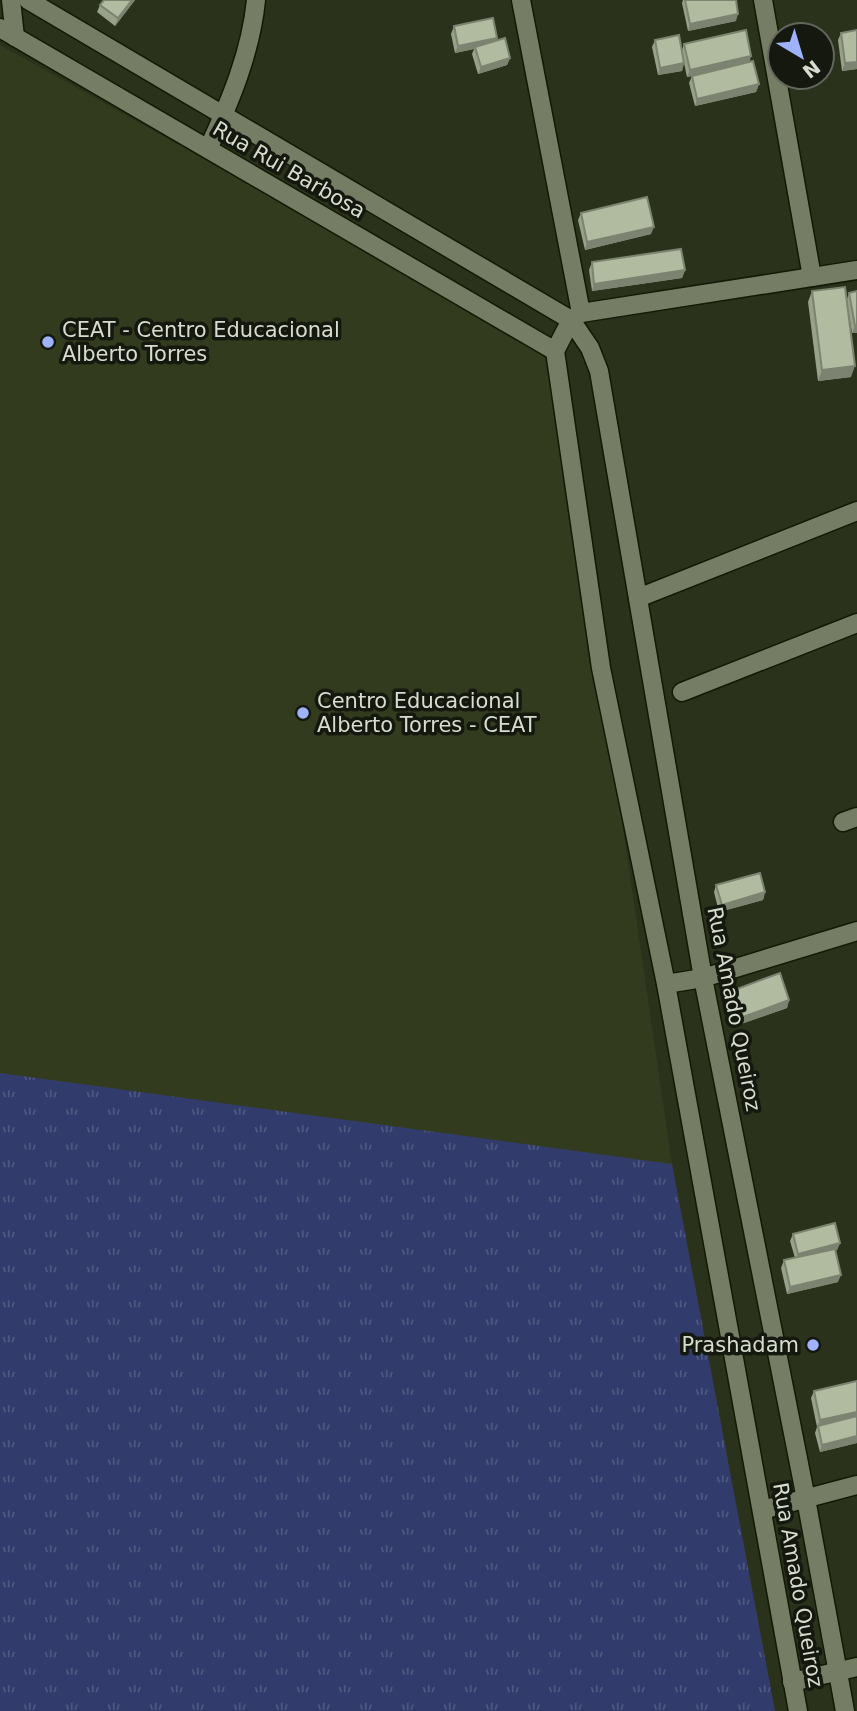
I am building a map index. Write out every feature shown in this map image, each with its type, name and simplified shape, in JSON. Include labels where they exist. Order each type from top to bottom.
[{"type":"street","points":[[8,33],[11,0]]},
{"type":"street","name":"Rua Rui Barbosa","points":[[28,0],[576,316]]},
{"type":"street","points":[[208,149],[224,115],[252,32],[256,0]]},
{"type":"street","points":[[521,0],[576,316],[555,351]]},
{"type":"street","points":[[763,0],[812,276]]},
{"type":"street","name":"Rua Rui Barbosa","points":[[8,33],[555,351]]},
{"type":"street","points":[[576,316],[857,270]]},
{"type":"street","name":"Rua Amado Queiroz","points":[[576,316],[599,371],[703,978],[845,1711]]},
{"type":"street","name":"Rua Amado Queiroz","points":[[555,351],[601,668],[666,984],[798,1711]]},
{"type":"street","points":[[638,598],[857,511]]},
{"type":"street","points":[[682,692],[857,623]]},
{"type":"street","points":[[666,984],[703,978],[857,931]]},
{"type":"street","points":[[762,1510],[857,1485]]},
{"type":"street","points":[[793,1682],[857,1667]]},
{"type":"shaded area","points":[[0,45],[554,354],[672,1164],[775,1711],[0,1711]]},
{"type":"green space","points":[[0,1073],[672,1164],[775,1711],[0,1711]]},
{"type":"building","points":[[104,0],[132,0],[118,18],[100,5]]},
{"type":"building","points":[[685,0],[736,0],[738,14],[690,24]]},
{"type":"building","points":[[493,18],[497,38],[458,46],[454,26]]},
{"type":"building","points":[[746,30],[751,56],[690,70],[684,44]]},
{"type":"building","points":[[857,30],[857,62],[845,63],[841,33]]},
{"type":"building","points":[[679,35],[684,63],[660,68],[655,40]]},
{"type":"building","points":[[505,38],[510,58],[481,67],[475,47]]},
{"type":"building","points":[[753,61],[759,84],[697,99],[692,76]]},
{"type":"building","points":[[647,197],[654,227],[587,242],[581,213]]},
{"type":"building","points":[[681,249],[685,270],[594,284],[592,262]]},
{"type":"building","points":[[845,287],[855,366],[822,370],[812,291]]},
{"type":"building","points":[[857,291],[857,326],[855,326],[849,293]]},
{"type":"building","points":[[760,873],[765,892],[722,905],[716,885]]},
{"type":"building","points":[[780,973],[789,1000],[743,1017],[734,990]]},
{"type":"building","points":[[835,1223],[840,1243],[798,1254],[793,1234]]},
{"type":"building","points":[[835,1249],[841,1275],[790,1287],[784,1260]]},
{"type":"building","points":[[857,1381],[857,1412],[820,1420],[814,1391]]},
{"type":"building","points":[[857,1416],[857,1436],[822,1445],[818,1426]]},
{"type":"place","name":"CEAT - Centro Educacional Alberto Torres","points":[[48,342]]},
{"type":"place","name":"Centro Educacional Alberto Torres - CEAT","points":[[303,713]]},
{"type":"place","name":"Prashadam","points":[[813,1345]]}]
